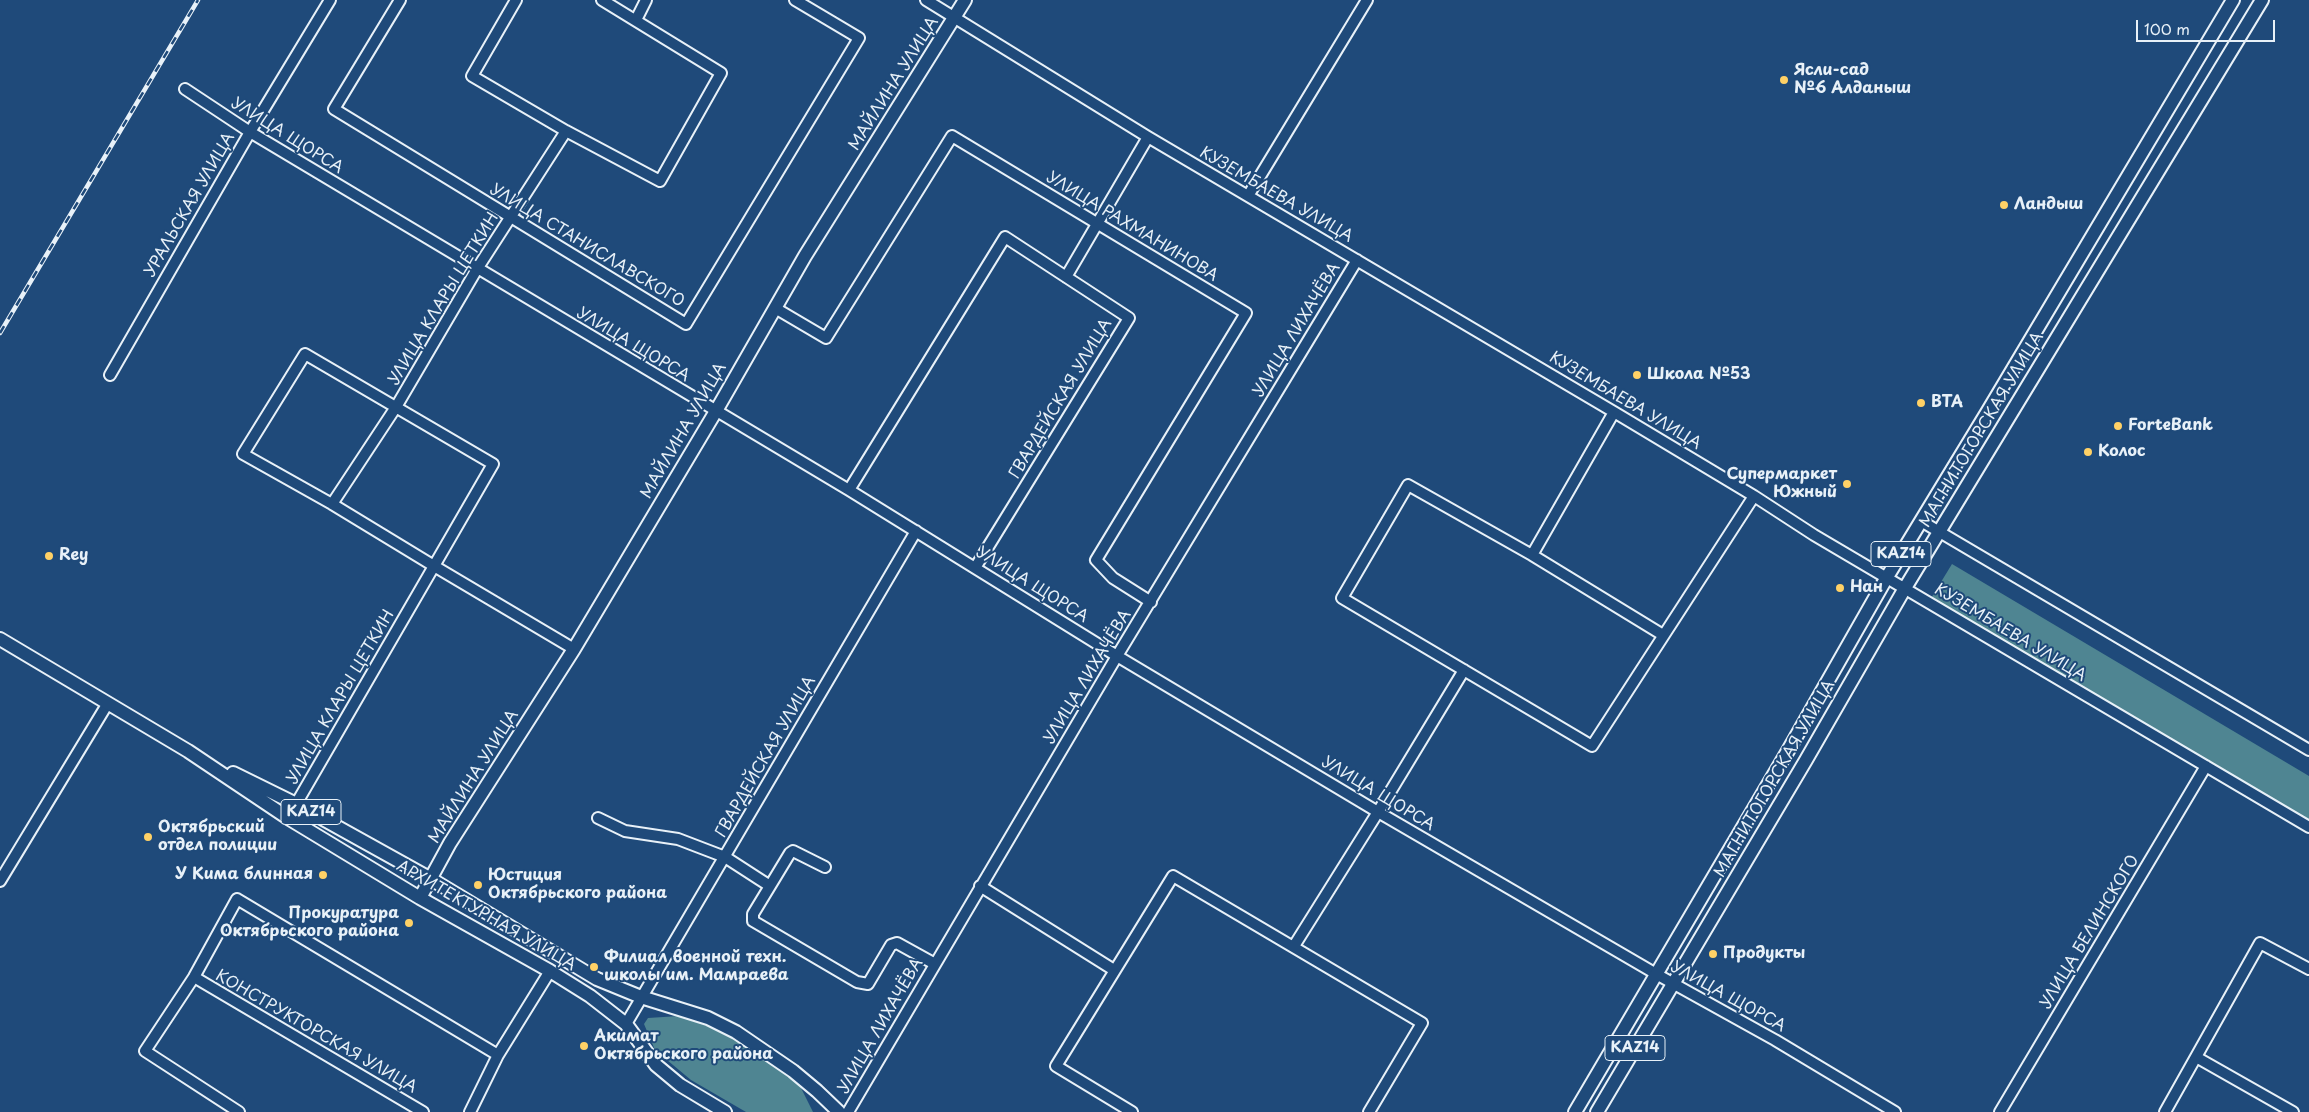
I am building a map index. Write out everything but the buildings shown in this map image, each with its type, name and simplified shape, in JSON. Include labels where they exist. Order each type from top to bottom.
[{"type":"main road","name":"МАЙЛИНА УЛИЦА","points":[[420,898],[450,843],[574,649],[775,308],[965,0]]},
{"type":"main road","name":"МАГНИТОГОРСКАЯ УЛИЦА","points":[[1576,1112],[1658,975],[1887,577],[2233,0]]},
{"type":"main road","name":"МАГНИТОГОРСКАЯ УЛИЦА","points":[[1597,1112],[1905,588],[2262,0]]},
{"type":"main road","name":"АРХИТЕКТУРНАЯ УЛИЦА","points":[[0,639],[188,751],[288,818],[420,898],[550,970],[590,996],[626,1024],[656,1064],[680,1085],[725,1112]]},
{"type":"main road","name":"АРХИТЕКТУРНАЯ УЛИЦА","points":[[188,751],[296,804],[431,879],[597,979],[641,997],[708,1018],[736,1032],[793,1071],[817,1090],[839,1112]]},
{"type":"street","name":"УРАЛЬСКАЯ УЛИЦА","points":[[110,375],[250,132],[330,0]]},
{"type":"street","name":"УЛИЦА СТАНИСЛАВСКОГО","points":[[400,0],[334,109],[686,324],[859,38],[795,0]]},
{"type":"street","points":[[516,0],[472,76],[566,131],[660,181],[721,73],[602,0]]},
{"type":"street","points":[[636,20],[646,0]]},
{"type":"street","name":"КУЗЕМБАЕВА УЛИЦА","points":[[926,0],[1148,137],[1614,412],[1754,496],[1814,535],[2309,827]]},
{"type":"street","points":[[1248,196],[1367,0]]},
{"type":"street","name":"УЛИЦА ЩОРСА","points":[[184,89],[250,132],[477,269],[849,490],[1117,656],[1378,812],[1658,975],[1775,1040],[1895,1112]]},
{"type":"street","name":"УЛИЦА КЛАРЫ ЦЕТКИН","points":[[332,504],[396,407],[477,269],[566,131]]},
{"type":"street","name":"УЛИЦА РАХМАНИНОВА","points":[[775,308],[826,338],[952,136],[1246,314],[1096,560],[1114,578],[1151,602]]},
{"type":"street","points":[[1066,277],[1148,137]]},
{"type":"street","name":"ГВАРДЕЙСКАЯ УЛИЦА","points":[[849,490],[1005,237],[1128,318],[975,568]]},
{"type":"street","name":"УЛИЦА ЛИХАЧЁВА","points":[[848,1112],[1117,656],[1356,260]]},
{"type":"street","name":"УЛИЦА КЛАРЫ ЦЕТКИН","points":[[288,818],[296,804],[434,566],[493,464],[305,354],[243,454],[332,504],[434,566],[574,649]]},
{"type":"street","points":[[1532,555],[1614,412]]},
{"type":"street","points":[[1662,635],[1532,555],[1408,485],[1342,598],[1592,746],[1662,635],[1754,496]]},
{"type":"street","points":[[1921,521],[2309,750]]},
{"type":"street","name":"ГВАРДЕЙСКАЯ УЛИЦА","points":[[626,1024],[916,531]]},
{"type":"street","points":[[1294,946],[1464,670]]},
{"type":"street","points":[[0,881],[108,703]]},
{"type":"street","name":"УЛИЦА БЕЛИНСКОГО","points":[[2000,1112],[2206,766]]},
{"type":"street","points":[[598,818],[625,831],[678,839],[725,858],[770,886]]},
{"type":"street","points":[[825,867],[793,851],[790,853],[752,914],[753,921],[857,982],[868,984],[890,945],[896,943],[935,964]]},
{"type":"street","points":[[1132,1112],[1056,1066],[1173,876],[1422,1023],[1369,1112]]},
{"type":"street","points":[[980,886],[1114,970]]},
{"type":"street","points":[[239,1112],[145,1051],[194,977],[236,899],[498,1056]]},
{"type":"street","points":[[2165,1112],[2260,943],[2309,970]]},
{"type":"street","points":[[470,1112],[498,1056],[550,970]]},
{"type":"street","name":"КОНСТРУКТОРСКАЯ УЛИЦА","points":[[194,977],[423,1112]]},
{"type":"street","points":[[2196,1057],[2293,1112]]},
{"type":"green space","points":[[1952,564],[2309,776],[2309,826],[1930,600]]},
{"type":"green space","points":[[679,1016],[714,1028],[753,1050],[800,1086],[813,1112],[746,1112],[691,1080],[655,1050],[644,1024],[648,1018]]},
{"type":"railway","points":[[0,333],[198,0]]},
{"type":"place","name":"Ясли-сад №6 Алданыш","points":[[1784,80]]},
{"type":"place","name":"Ландыш","points":[[2004,205]]},
{"type":"place","name":"Школа №53","points":[[1637,375]]},
{"type":"place","name":"BTA","points":[[1921,403]]},
{"type":"place","name":"ForteBank","points":[[2118,426]]},
{"type":"place","name":"Колос","points":[[2088,452]]},
{"type":"place","name":"Супермаркет Южный","points":[[1847,484]]},
{"type":"place","name":"Rey","points":[[49,556]]},
{"type":"place","name":"Нан","points":[[1840,588]]},
{"type":"place","name":"Октябрьский отдел полиции","points":[[148,837]]},
{"type":"place","name":"У Кима блинная","points":[[323,875]]},
{"type":"place","name":"Юстиция Октябрьского района","points":[[478,885]]},
{"type":"place","name":"Прокуратура Октябрьского района","points":[[409,923]]},
{"type":"place","name":"Продукты","points":[[1713,954]]},
{"type":"place","name":"Филиал военной техн. школы им. Мамраева","points":[[594,967]]},
{"type":"place","name":"Акимат Октябрьского района","points":[[584,1046]]}]
